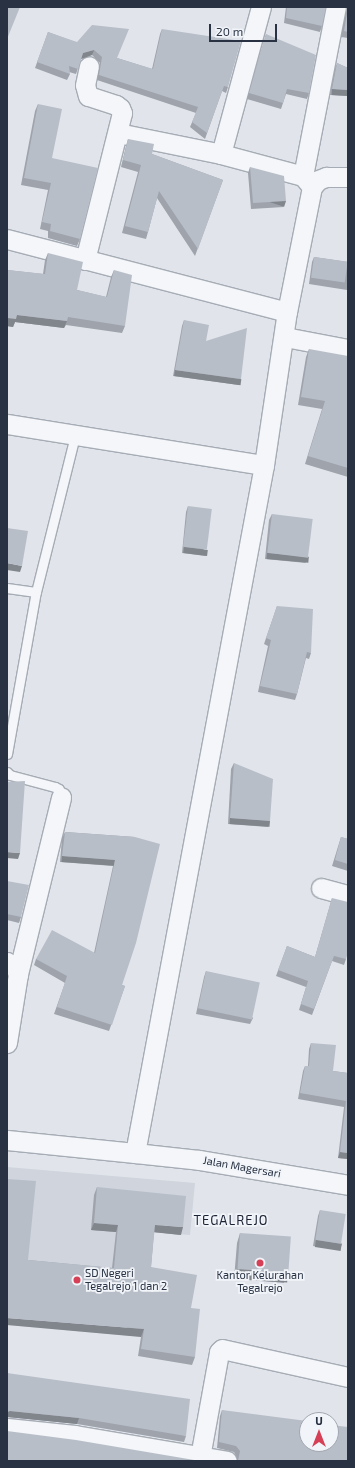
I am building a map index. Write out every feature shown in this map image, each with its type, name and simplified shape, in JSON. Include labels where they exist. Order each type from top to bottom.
[{"type":"street","points":[[221,154],[261,7]]},
{"type":"street","points":[[135,1154],[264,465],[336,7]]},
{"type":"street","points":[[85,260],[118,133],[120,108],[88,96],[85,91],[89,66]]},
{"type":"street","points":[[118,133],[221,154],[308,182],[326,177],[348,177]]},
{"type":"street","points":[[7,239],[287,312]]},
{"type":"street","points":[[285,337],[348,349]]},
{"type":"street","points":[[7,424],[264,465]]},
{"type":"street","points":[[7,1043],[13,968],[61,797]]},
{"type":"street","points":[[321,888],[348,894]]},
{"type":"street","name":"Jalan Magersari","points":[[7,1140],[199,1160],[348,1185]]},
{"type":"street","points":[[200,1457],[219,1352],[222,1349],[348,1376]]},
{"type":"street","points":[[7,1428],[75,1435],[227,1461]]},
{"type":"lane","points":[[7,754],[36,592],[75,435]]},
{"type":"lane","points":[[7,588],[36,592]]},
{"type":"lane","points":[[7,772],[10,775],[55,787],[59,789],[61,797]]},
{"type":"shaded area","name":"SD Negeri Tegalrejo 1 dan 2","points":[[7,1167],[195,1183],[190,1235],[152,1232],[143,1337],[7,1325]]},
{"type":"building","points":[[7,7],[20,7],[7,39]]},
{"type":"building","points":[[287,7],[326,7],[322,26],[286,18]]},
{"type":"building","points":[[348,8],[348,32],[344,31]]},
{"type":"building","points":[[92,25],[129,29],[117,58],[153,69],[162,29],[241,41],[228,87],[224,86],[207,133],[192,122],[198,107],[99,75],[102,57],[94,50],[83,53],[78,69],[69,66],[70,74],[37,62],[48,32],[77,42]]},
{"type":"building","points":[[266,34],[316,55],[309,93],[287,89],[283,103],[249,93]]},
{"type":"building","points":[[337,63],[348,68],[348,90],[332,89]]},
{"type":"building","points":[[38,104],[62,109],[52,158],[98,168],[80,239],[50,231],[51,224],[42,222],[51,183],[24,178]]},
{"type":"building","points":[[128,139],[154,144],[152,154],[223,180],[198,249],[159,191],[148,232],[125,226],[141,165],[123,160]]},
{"type":"building","points":[[250,167],[284,176],[286,201],[253,203]]},
{"type":"building","points":[[48,253],[83,262],[77,290],[107,297],[114,270],[132,275],[125,326],[68,317],[67,321],[17,315],[16,319],[7,318],[7,270],[45,274]]},
{"type":"building","points":[[314,257],[348,262],[345,283],[311,278]]},
{"type":"building","points":[[184,320],[209,325],[206,341],[247,328],[241,379],[175,370]]},
{"type":"building","points":[[309,349],[348,356],[348,468],[308,456],[325,401],[301,397]]},
{"type":"building","points":[[188,506],[212,509],[207,550],[183,547]]},
{"type":"building","points":[[272,514],[313,519],[308,558],[267,553]]},
{"type":"building","points":[[7,528],[28,531],[22,566],[7,563]]},
{"type":"building","points":[[277,606],[313,609],[311,653],[307,652],[297,694],[260,686],[271,640],[266,638]]},
{"type":"building","points":[[234,763],[273,779],[270,821],[230,818]]},
{"type":"building","points":[[25,781],[20,853],[7,852],[7,782]]},
{"type":"building","points":[[65,832],[135,837],[160,844],[136,943],[122,985],[125,986],[112,1025],[57,1007],[67,976],[36,959],[52,930],[95,953],[115,860],[62,856]]},
{"type":"building","points":[[341,837],[348,839],[348,864],[335,860]]},
{"type":"building","points":[[7,881],[29,885],[21,917],[7,914]]},
{"type":"building","points":[[332,898],[348,902],[348,952],[346,959],[334,956],[314,1009],[301,1004],[308,981],[278,970],[287,946],[315,957]]},
{"type":"building","points":[[206,971],[260,982],[252,1020],[198,1008]]},
{"type":"building","points":[[311,1043],[336,1045],[333,1071],[348,1073],[348,1153],[340,1152],[346,1101],[300,1093],[305,1066],[309,1066]]},
{"type":"building","name":"SD Negeri Tegalrejo 1 dan 2","points":[[7,1179],[36,1181],[28,1260],[114,1268],[118,1225],[94,1223],[97,1187],[186,1196],[183,1227],[155,1225],[151,1267],[197,1275],[191,1308],[200,1309],[195,1357],[141,1349],[144,1329],[7,1318]]},
{"type":"building","points":[[320,1210],[346,1214],[341,1244],[315,1240]]},
{"type":"building","name":"Kantor Kelurahan Tegalrejo","points":[[240,1233],[291,1237],[288,1272],[237,1269]]},
{"type":"building","points":[[7,1373],[190,1399],[186,1436],[79,1418],[10,1411],[7,1412]]},
{"type":"building","points":[[222,1410],[299,1420],[299,1452],[339,1452],[339,1426],[348,1427],[348,1461],[238,1461],[240,1451],[236,1446],[219,1442]]},
{"type":"building","points":[[7,1431],[76,1440],[200,1461],[7,1461]]},
{"type":"place","name":"Kantor Kelurahan Tegalrejo","points":[[260,1263]]},
{"type":"place","name":"SD Negeri Tegalrejo 1 dan 2","points":[[77,1280]]},
{"type":"district","name":"TEGALREJO","points":[[231,1220]]}]
